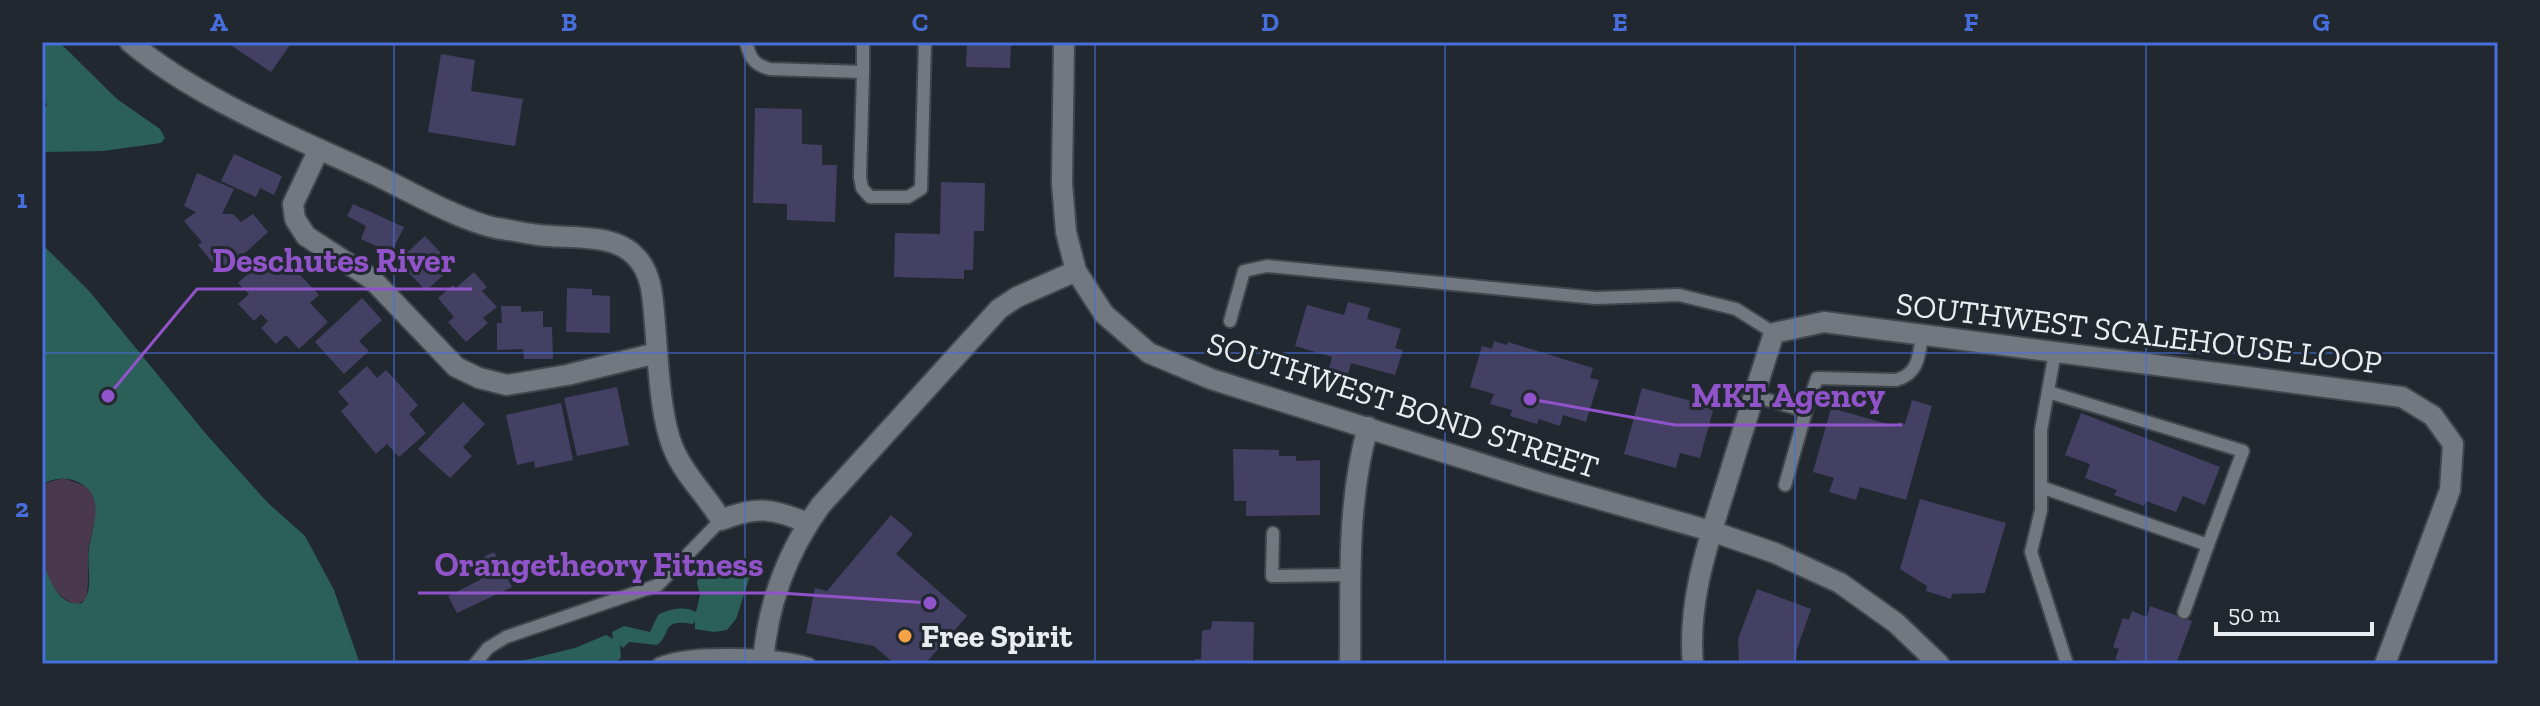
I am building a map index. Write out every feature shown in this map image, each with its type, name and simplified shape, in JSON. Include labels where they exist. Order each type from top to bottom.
[{"type":"street","points":[[130,42],[202,91],[433,203],[491,227],[601,240],[634,254],[647,270],[665,417],[673,450],[721,520],[766,509],[807,523]]},
{"type":"street","name":"SOUTHWEST BOND STREET","points":[[1064,42],[1062,183],[1066,232],[1076,271],[1104,314],[1149,353],[1211,379],[1775,553],[1840,583],[1896,623],[1939,664]]},
{"type":"street","points":[[319,149],[293,204],[295,219],[306,236],[372,279],[456,367],[479,378],[507,385],[567,375],[657,353]]},
{"type":"street","points":[[764,661],[769,624],[781,578],[807,523],[875,443],[994,314],[1017,297],[1076,271]]},
{"type":"street","name":"SOUTHWEST SCALEHOUSE LOOP","points":[[1774,333],[1824,322],[2402,397],[2433,416],[2453,444],[2450,490],[2385,664]]},
{"type":"street","points":[[1693,664],[1690,636],[1696,587],[1774,333]]},
{"type":"street","points":[[1350,664],[1352,508],[1358,463],[1368,427]]},
{"type":"lane","points":[[746,42],[750,57],[758,66],[863,72]]},
{"type":"lane","points":[[863,42],[860,177],[862,188],[870,197],[908,197],[921,189],[925,42]]},
{"type":"lane","points":[[1230,321],[1244,271],[1267,266],[1596,298],[1679,295],[1736,309],[1774,333]]},
{"type":"lane","points":[[1785,485],[1817,378],[1896,380],[1906,377],[1913,372],[1922,335]]},
{"type":"lane","points":[[2055,352],[2041,430],[2041,510],[2031,552],[2067,664]]},
{"type":"lane","points":[[2048,392],[2243,451],[2184,612]]},
{"type":"lane","points":[[1754,396],[1806,411]]},
{"type":"lane","points":[[2041,487],[2208,545]]},
{"type":"lane","points":[[475,664],[488,648],[506,637],[658,585],[721,520]]},
{"type":"lane","points":[[1273,533],[1272,576],[1351,575]]},
{"type":"lane","points":[[659,664],[689,655],[809,664]]},
{"type":"shaded area","points":[[42,42],[59,42],[117,99],[160,129],[165,138],[161,143],[103,151],[42,152],[42,110],[47,105],[42,96]]},
{"type":"shaded area","points":[[42,244],[90,292],[206,434],[268,503],[305,536],[334,590],[360,664],[45,664],[42,661],[42,560],[51,583],[61,596],[67,601],[82,603],[88,591],[88,556],[96,512],[92,495],[78,482],[60,478],[42,484]]},
{"type":"shaded area","points":[[64,478],[87,487],[93,495],[96,511],[89,545],[86,599],[77,605],[62,597],[52,585],[42,553],[42,484]]},
{"type":"shaded area","points":[[701,568],[734,578],[737,569],[751,573],[736,619],[727,630],[714,632],[695,629],[695,621],[693,624],[676,623],[668,628],[657,645],[629,642],[623,648],[620,645],[621,658],[612,664],[509,664],[575,648],[606,635],[613,639],[612,632],[624,626],[650,632],[658,615],[668,611],[683,608],[696,612]]},
{"type":"building","points":[[226,42],[292,42],[271,72]]},
{"type":"building","points":[[967,42],[1011,42],[1010,68],[966,67]]},
{"type":"building","points":[[441,54],[475,60],[471,91],[523,99],[515,146],[428,132]]},
{"type":"building","points":[[755,108],[802,109],[802,144],[822,145],[822,165],[837,165],[835,222],[787,220],[787,204],[753,203]]},
{"type":"building","points":[[234,154],[282,176],[274,195],[260,188],[256,197],[221,181]]},
{"type":"building","points":[[197,173],[234,189],[222,214],[233,214],[241,222],[253,214],[268,232],[222,274],[198,245],[202,242],[184,221],[196,212],[184,206]]},
{"type":"building","points":[[941,182],[985,183],[984,231],[974,231],[973,270],[964,270],[964,279],[894,277],[895,233],[940,234]]},
{"type":"building","points":[[353,204],[404,227],[391,253],[361,239],[366,226],[347,216]]},
{"type":"building","points":[[425,236],[453,266],[426,291],[398,261]]},
{"type":"building","points":[[268,255],[277,265],[284,258],[319,295],[310,303],[328,322],[299,349],[286,335],[276,344],[261,328],[268,321],[261,314],[254,321],[238,304],[249,294],[238,283]]},
{"type":"building","points":[[474,272],[487,287],[482,291],[497,307],[483,318],[488,323],[466,342],[448,322],[454,317],[438,298],[453,285],[456,288]]},
{"type":"building","points":[[567,288],[592,289],[592,295],[610,296],[610,333],[566,332]]},
{"type":"building","points":[[362,298],[382,320],[359,341],[369,351],[344,374],[315,342]]},
{"type":"building","points":[[1348,302],[1370,308],[1367,319],[1401,329],[1395,348],[1403,350],[1395,375],[1351,363],[1348,374],[1329,368],[1332,357],[1295,346],[1307,305],[1344,315]]},
{"type":"building","points":[[501,306],[521,306],[521,312],[543,311],[543,327],[552,327],[553,359],[524,359],[523,349],[497,350],[497,323],[502,323]]},
{"type":"building","points":[[1494,341],[1507,345],[1508,342],[1593,368],[1590,378],[1599,380],[1586,422],[1563,415],[1560,426],[1539,419],[1537,424],[1510,416],[1512,410],[1490,404],[1494,394],[1470,387],[1482,346],[1492,349]]},
{"type":"building","points":[[367,366],[377,378],[386,370],[418,405],[409,414],[426,433],[399,457],[387,444],[376,454],[341,411],[349,404],[338,392]]},
{"type":"building","points":[[617,387],[629,445],[577,456],[564,398]]},
{"type":"building","points":[[1642,388],[1714,407],[1700,458],[1680,453],[1676,468],[1624,454]]},
{"type":"building","points":[[1912,400],[1932,406],[1906,500],[1860,487],[1856,500],[1829,492],[1834,478],[1813,472],[1831,408],[1898,427],[1899,422],[1905,424]]},
{"type":"building","points":[[463,402],[485,424],[463,447],[472,456],[450,478],[418,449]]},
{"type":"building","points":[[561,403],[573,460],[535,468],[534,461],[517,465],[506,415]]},
{"type":"building","points":[[2081,413],[2220,467],[2205,505],[2183,496],[2176,512],[2146,501],[2144,506],[2114,495],[2117,490],[2085,478],[2090,464],[2065,455]]},
{"type":"building","points":[[1233,449],[1279,450],[1279,456],[1296,456],[1296,461],[1320,460],[1320,515],[1246,516],[1246,501],[1234,501]]},
{"type":"building","points":[[1920,499],[2006,523],[1985,593],[1952,594],[1951,599],[1926,591],[1927,586],[1900,569]]},
{"type":"building","points":[[891,515],[913,534],[896,554],[967,616],[925,664],[895,664],[874,646],[806,633],[815,588],[827,591]]},
{"type":"building","points":[[494,552],[512,587],[457,613],[448,596],[480,580],[471,563]]},
{"type":"building","points":[[1757,589],[1811,609],[1797,649],[1796,664],[1739,664],[1738,639]]},
{"type":"building","points":[[2150,606],[2192,621],[2176,664],[2130,664],[2115,659],[2119,649],[2113,647],[2123,618],[2129,620],[2132,611],[2147,617]]},
{"type":"building","points":[[1212,621],[1254,622],[1253,664],[1195,664],[1195,659],[1201,659],[1202,631],[1211,629]]},
{"type":"place","name":"Deschutes River","points":[[108,396]]},
{"type":"place","name":"MKT Agency","points":[[1530,399]]},
{"type":"place","name":"Orangetheory Fitness","points":[[930,603]]},
{"type":"place","name":"Free Spirit","points":[[905,636]]}]
